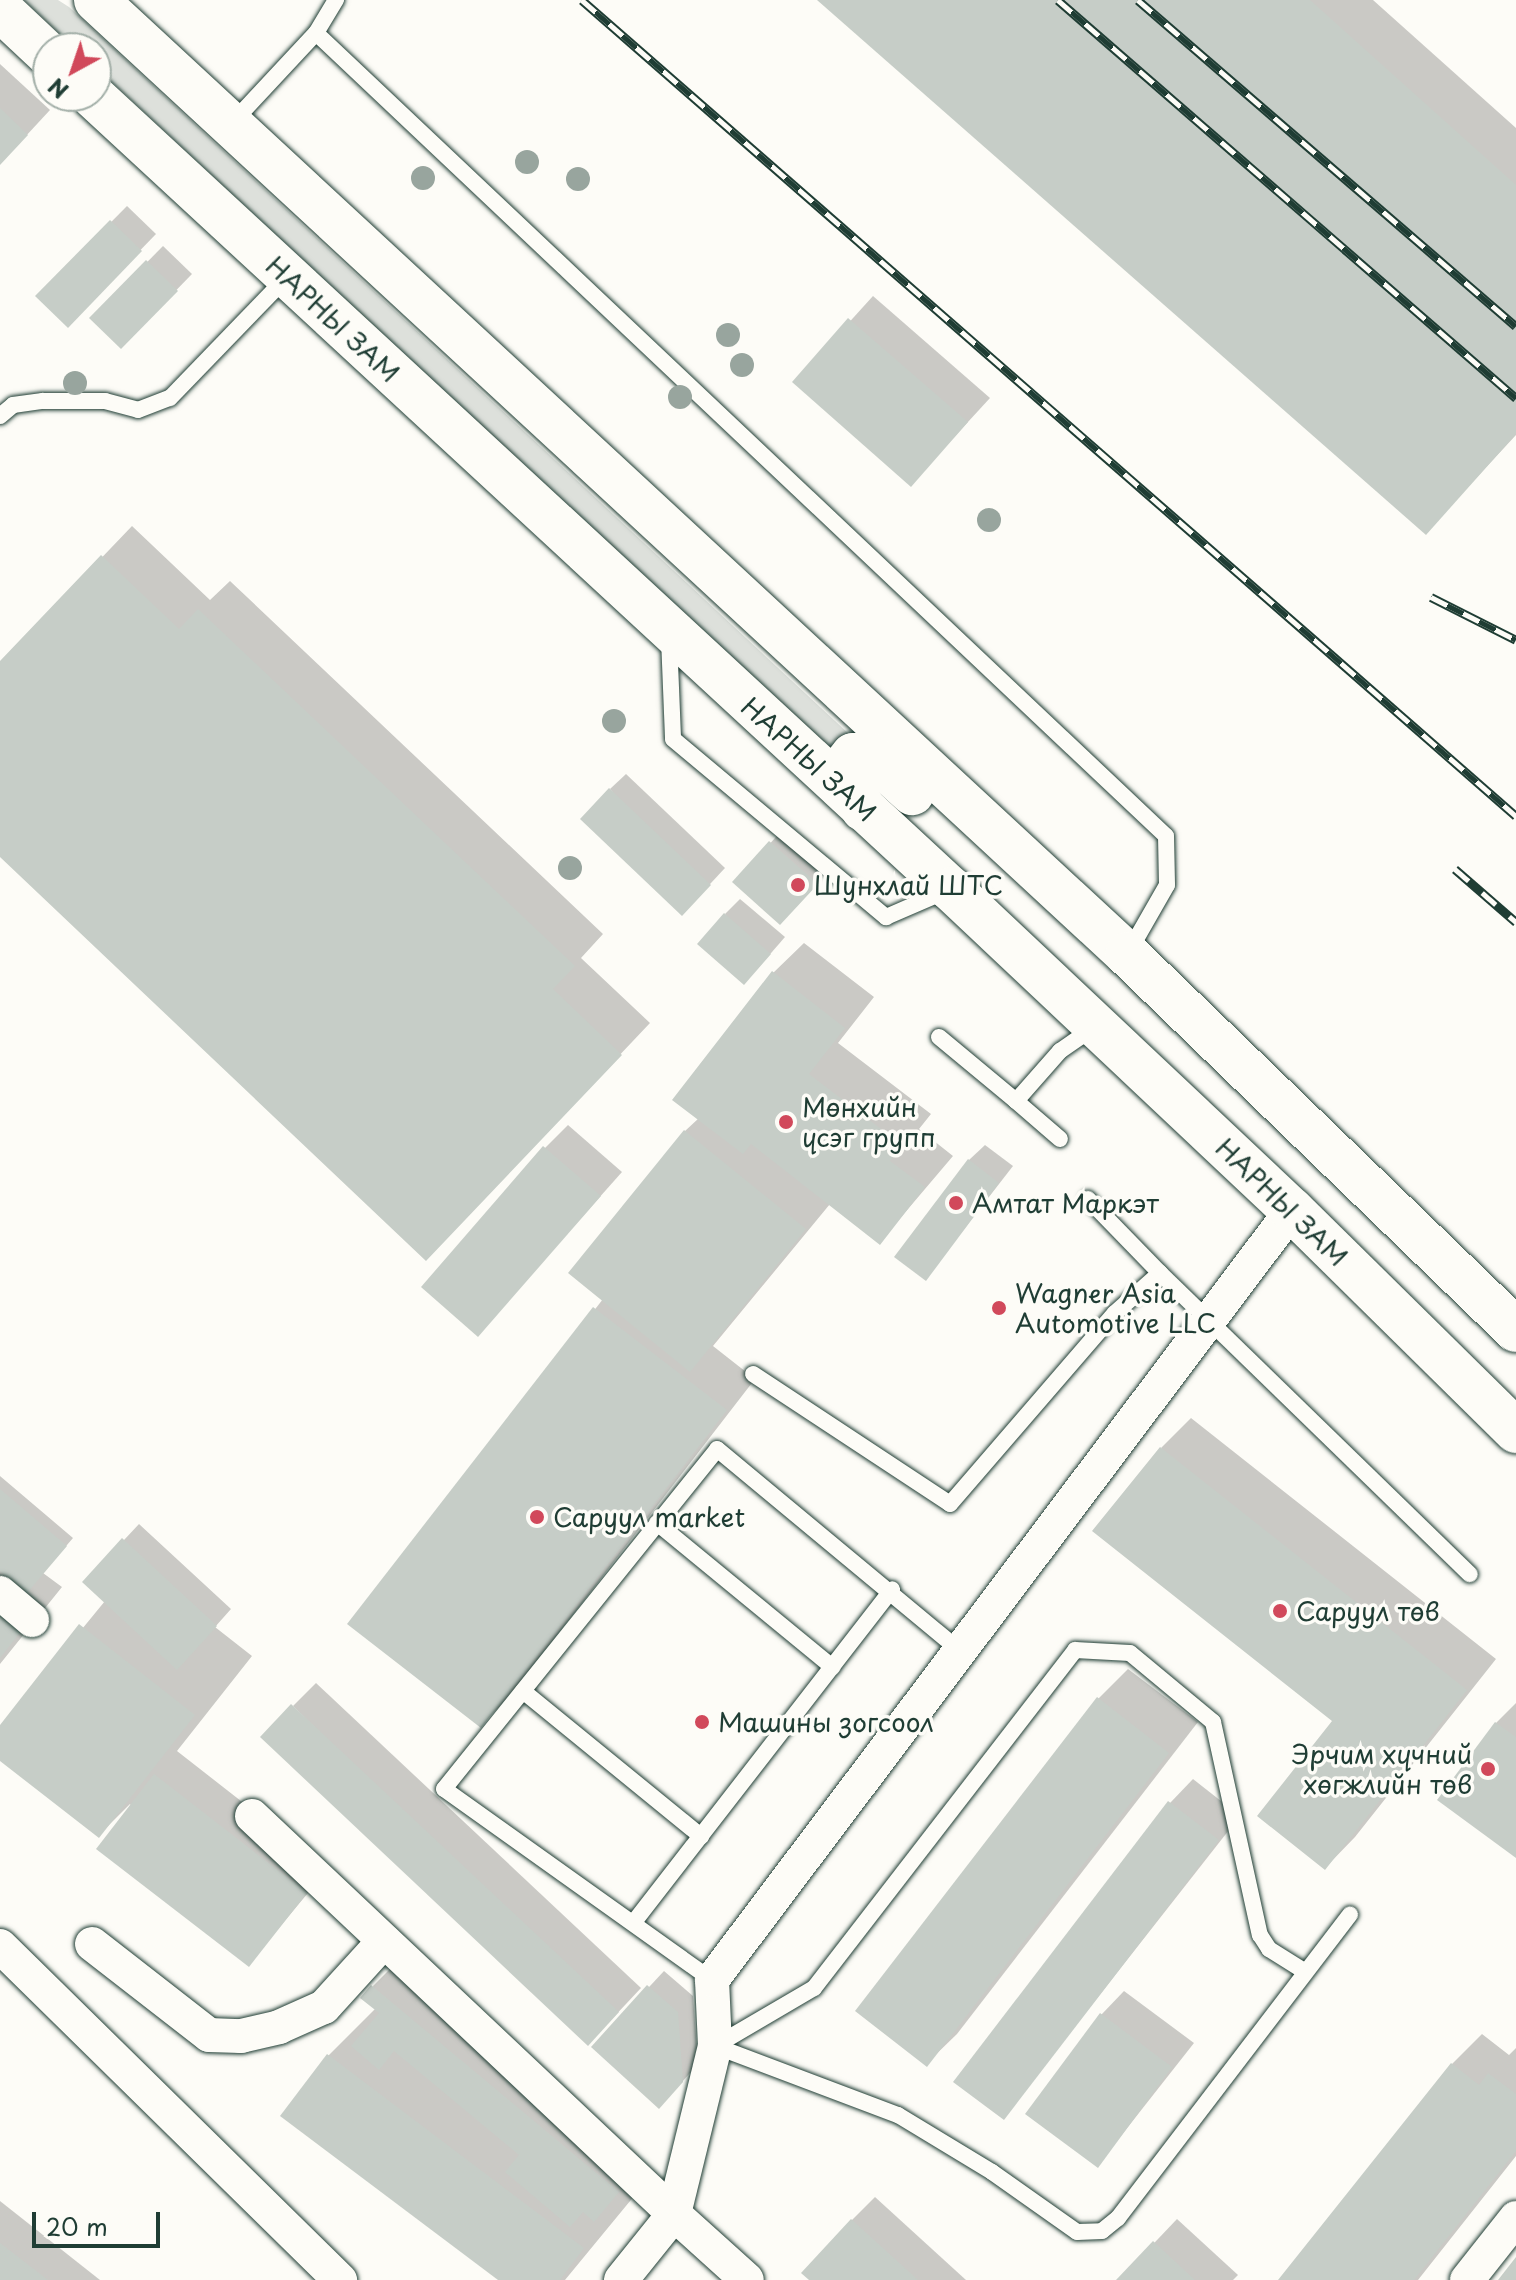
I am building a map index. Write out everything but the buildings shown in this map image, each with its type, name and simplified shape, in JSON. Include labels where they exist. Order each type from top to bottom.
[{"type":"main road","points":[[96,0],[1127,954],[1516,1330]]},
{"type":"main road","points":[[0,9],[32,39]]},
{"type":"main road","name":"НАРНЫ ЗАМ","points":[[110,112],[669,632],[951,889],[1292,1210],[1516,1431]]},
{"type":"main road","points":[[863,809],[844,766],[853,755],[870,755],[941,818],[1020,856]]},
{"type":"street","points":[[621,2280],[674,2214],[715,2046],[712,1980],[958,1649],[1292,1210]]},
{"type":"street","points":[[0,1593],[32,1620]]},
{"type":"street","points":[[252,1816],[747,2280]]},
{"type":"street","points":[[92,1944],[170,2010],[209,2035],[241,2036],[279,2027],[324,2007],[384,1941]]},
{"type":"street","points":[[0,1946],[340,2280]]},
{"type":"street","points":[[1467,2280],[1516,2218]]},
{"type":"lane","points":[[231,125],[316,33],[336,0]]},
{"type":"lane","points":[[316,33],[1166,836],[1167,885],[1127,954]]},
{"type":"lane","points":[[0,416],[13,405],[43,401],[105,401],[138,410],[170,398],[287,277]]},
{"type":"lane","points":[[669,632],[673,739],[886,917],[951,889]]},
{"type":"lane","points":[[1016,1101],[1060,1051],[1096,1026]]},
{"type":"lane","points":[[939,1037],[1060,1139]]},
{"type":"lane","points":[[1088,1199],[1470,1574]]},
{"type":"lane","points":[[753,1374],[950,1504],[1115,1313],[1160,1273]]},
{"type":"lane","points":[[712,1980],[444,1789],[717,1449],[892,1589],[958,1649]]},
{"type":"lane","points":[[657,1523],[832,1667]]},
{"type":"lane","points":[[634,1922],[892,1589]]},
{"type":"lane","points":[[715,2046],[814,1988],[1075,1650],[1130,1653],[1213,1722],[1260,1935],[1269,1949],[1304,1971]]},
{"type":"lane","points":[[523,1691],[701,1836]]},
{"type":"lane","points":[[715,2046],[898,2115],[992,2172],[1077,2232],[1102,2231],[1118,2218],[1304,1971],[1350,1915]]},
{"type":"shaded area","points":[[24,0],[58,0],[96,32],[58,32]]},
{"type":"shaded area","points":[[112,47],[849,734],[832,753],[112,82]]},
{"type":"railway","points":[[582,0],[1516,816]]},
{"type":"railway","points":[[1058,0],[1516,398]]},
{"type":"railway","points":[[1138,0],[1516,326]]},
{"type":"railway","points":[[1431,597],[1516,640]]},
{"type":"railway","points":[[1455,869],[1516,922]]},
{"type":"place","name":"Шунхлай ШТС","points":[[798,885]]},
{"type":"place","name":"Мөнхийн үсэг групп","points":[[786,1122]]},
{"type":"place","name":"Амтат Маркэт","points":[[956,1203]]},
{"type":"place","name":"Wagner Asia Automotive LLC","points":[[999,1308]]},
{"type":"place","name":"Саруул market","points":[[537,1517]]},
{"type":"place","name":"Саруул төв","points":[[1280,1611]]},
{"type":"place","name":"Машины зогсоол","points":[[702,1722]]},
{"type":"place","name":"Эрчим хүчний хөгжлийн төв","points":[[1488,1769]]}]
